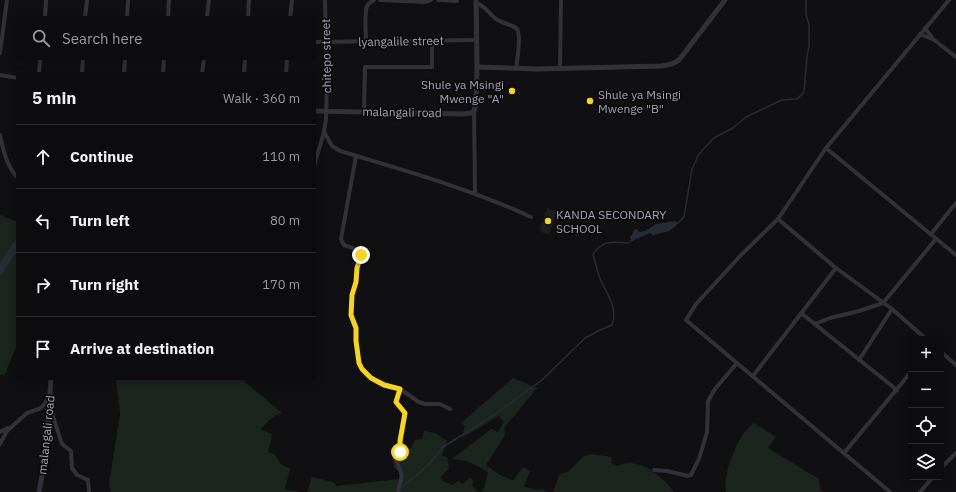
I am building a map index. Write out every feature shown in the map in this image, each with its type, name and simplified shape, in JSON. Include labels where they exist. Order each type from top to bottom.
[{"type":"street","points":[[0,52],[8,0]]},
{"type":"street","points":[[44,16],[46,0]]},
{"type":"street","points":[[85,16],[87,0]]},
{"type":"street","points":[[127,16],[128,0]]},
{"type":"street","points":[[168,16],[169,0]]},
{"type":"street","points":[[207,16],[209,0]]},
{"type":"street","points":[[248,16],[249,0]]},
{"type":"street","points":[[290,16],[292,0]]},
{"type":"street","name":"chitepo street","points":[[316,159],[324,132],[326,111],[325,0]]},
{"type":"street","points":[[366,42],[366,11],[367,6],[374,0]]},
{"type":"street","points":[[380,0],[425,2],[431,0]]},
{"type":"street","points":[[438,0],[457,1]]},
{"type":"street","points":[[560,68],[561,0]]},
{"type":"street","points":[[477,67],[516,69],[661,66],[672,64],[679,60],[689,48],[725,0]]},
{"type":"street","points":[[890,492],[686,320],[696,304],[742,254],[778,219],[826,148],[948,0]]},
{"type":"street","points":[[475,194],[474,111],[476,104],[477,67],[476,2],[482,5],[501,22],[516,28],[518,31],[519,36],[516,69]]},
{"type":"street","points":[[925,28],[932,39]]},
{"type":"street","points":[[920,34],[932,39],[956,56]]},
{"type":"street","name":"lyangalile street","points":[[316,42],[476,40]]},
{"type":"street","points":[[364,112],[365,67],[432,67],[432,41]]},
{"type":"street","points":[[38,72],[40,60]]},
{"type":"street","points":[[82,72],[83,60]]},
{"type":"street","points":[[124,72],[125,60]]},
{"type":"street","points":[[163,72],[164,60]]},
{"type":"street","points":[[202,72],[204,60]]},
{"type":"street","points":[[244,72],[245,60]]},
{"type":"street","points":[[286,72],[287,60]]},
{"type":"street","points":[[0,75],[16,78]]},
{"type":"street","name":"malangali road","points":[[316,111],[464,114],[474,111]]},
{"type":"street","points":[[324,132],[332,146],[340,151],[427,176],[531,217]]},
{"type":"street","points":[[0,136],[2,148],[12,171],[16,176]]},
{"type":"street","points":[[826,148],[956,256]]},
{"type":"street","points":[[356,156],[341,238],[344,245],[358,250],[361,255],[352,295],[351,315],[356,328],[359,363],[362,369],[371,378],[384,385],[400,389],[419,402],[425,404],[440,404],[450,409]]},
{"type":"street","points":[[931,234],[956,203]]},
{"type":"street","points":[[778,219],[836,268],[892,309],[923,336]]},
{"type":"street","points":[[815,324],[830,318],[883,303],[936,239]]},
{"type":"street","points":[[753,376],[836,268]]},
{"type":"street","points":[[860,360],[892,309]]},
{"type":"street","points":[[801,313],[897,390]]},
{"type":"street","points":[[944,354],[956,364]]},
{"type":"street","points":[[654,470],[667,471],[688,476],[691,475],[699,459],[706,436],[708,400],[715,389],[737,363]]},
{"type":"street","points":[[844,453],[908,376]]},
{"type":"street","name":"malangali road","points":[[39,492],[46,454],[51,380]]},
{"type":"street","points":[[0,444],[4,434],[27,413],[39,410],[45,404],[51,388]]},
{"type":"street","points":[[398,490],[402,476],[396,459],[400,452],[400,441],[405,416],[404,412],[396,402],[400,389]]},
{"type":"street","points":[[49,405],[62,444],[71,451],[72,468],[77,474],[87,479],[89,492]]},
{"type":"street","points":[[0,432],[13,427]]},
{"type":"street","points":[[944,465],[956,453]]},
{"type":"street","points":[[920,492],[930,480]]},
{"type":"shaded area","name":"KANDA SECONDARY SCHOOL","points":[[547,208],[557,211],[549,235],[539,231]]},
{"type":"shaded area","points":[[0,215],[16,221],[16,347],[5,374],[0,375]]},
{"type":"shaded area","points":[[676,221],[677,225],[669,231],[653,235],[650,233],[632,241],[630,238],[635,229],[639,232],[645,231],[656,224]]},
{"type":"shaded area","points":[[513,378],[537,388],[504,428],[505,435],[486,465],[498,474],[512,480],[514,480],[523,467],[530,471],[524,487],[535,490],[543,489],[547,492],[481,492],[484,488],[488,473],[471,463],[452,459],[491,429],[498,432],[504,422],[499,416],[462,438],[465,426],[461,423]]},
{"type":"shaded area","points":[[116,380],[242,380],[282,413],[274,416],[260,429],[272,434],[268,452],[274,454],[281,464],[290,469],[285,489],[301,492],[111,492],[109,484],[120,414]]},
{"type":"shaded area","points":[[754,423],[776,437],[768,448],[819,479],[820,489],[823,492],[726,492],[725,485],[727,471],[732,457],[741,437]]},
{"type":"shaded area","points":[[424,431],[435,433],[447,441],[442,456],[447,457],[449,468],[441,477],[444,482],[453,485],[458,481],[463,484],[470,477],[474,481],[472,485],[478,492],[307,492],[312,477],[333,482],[336,486],[399,479],[399,471],[394,468],[392,455],[399,448],[411,449],[415,440],[422,439]]},
{"type":"shaded area","points":[[591,454],[612,457],[611,463],[617,466],[625,463],[641,465],[656,474],[674,492],[552,492],[559,475],[569,471],[583,457]]},
{"type":"waterway","points":[[676,224],[684,217],[692,169],[699,154],[714,138],[733,128],[746,117],[782,100],[797,99],[804,92],[809,46],[809,25],[806,14],[806,0]]},
{"type":"waterway","points":[[399,492],[401,487],[431,462],[443,447],[494,415],[542,380],[585,338],[612,325],[614,318],[613,306],[599,276],[593,254],[597,249],[609,242],[628,243],[632,240]]},
{"type":"waterway","points":[[0,270],[16,246]]},
{"type":"place","name":"Shule ya Msingi Mwenge \"A\"","points":[[512,91]]},
{"type":"place","name":"Shule ya Msingi Mwenge \"B\"","points":[[590,101]]},
{"type":"place","name":"KANDA SECONDARY SCHOOL","points":[[548,221]]},
{"type":"route","points":[[361,255],[352,295],[351,315],[356,328],[359,363],[362,369],[371,378],[384,385],[400,389],[396,402],[405,413],[405,416],[400,441],[400,452]]}]
